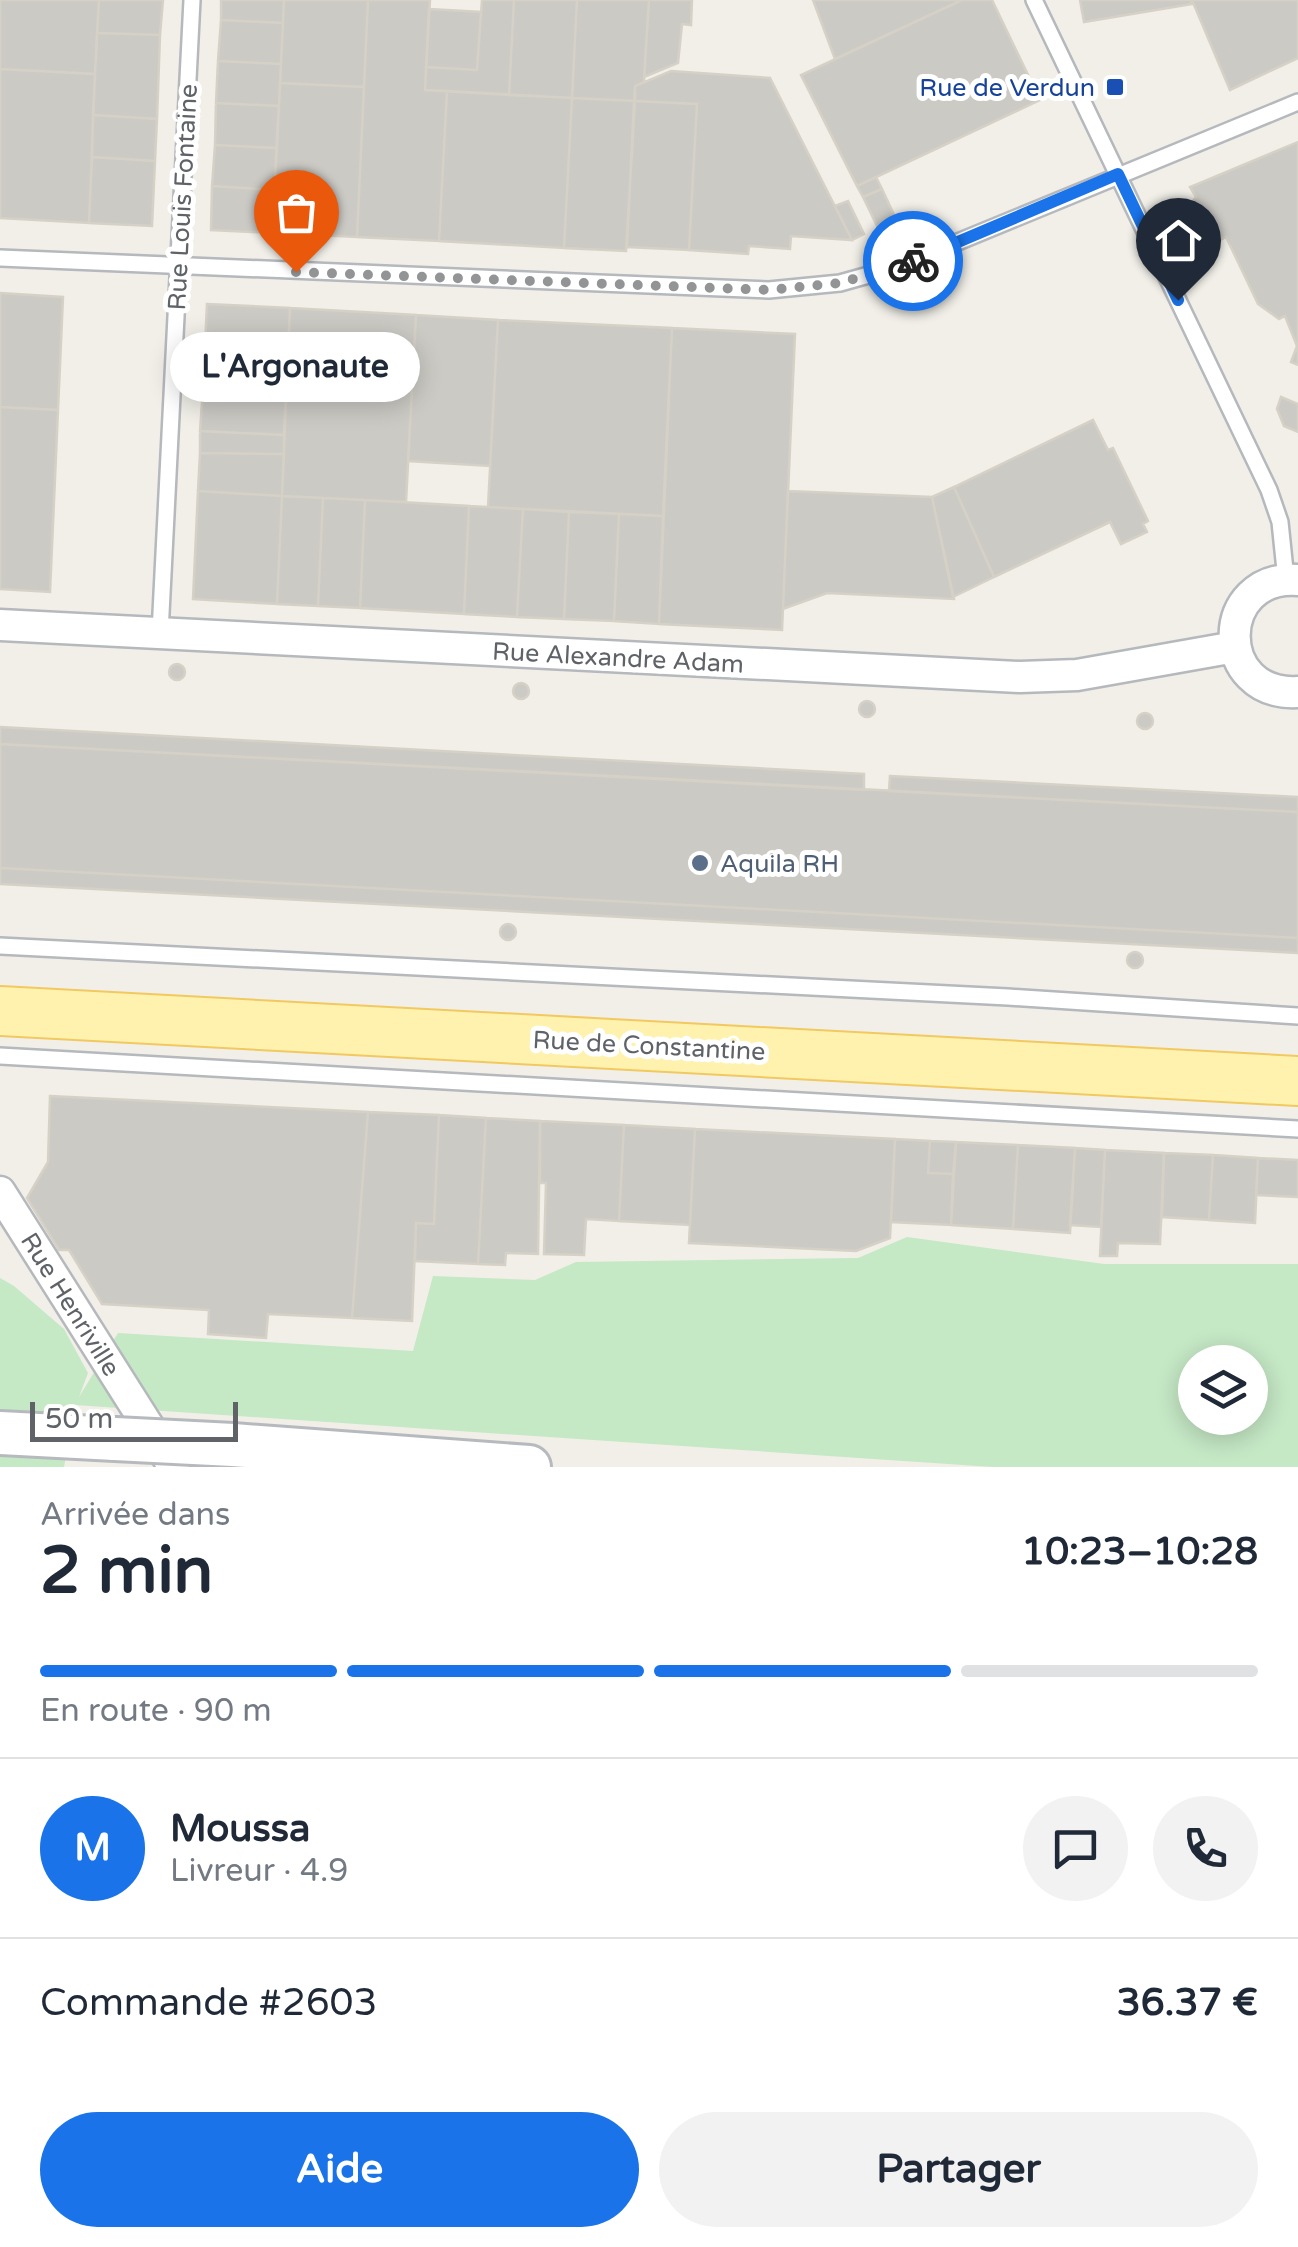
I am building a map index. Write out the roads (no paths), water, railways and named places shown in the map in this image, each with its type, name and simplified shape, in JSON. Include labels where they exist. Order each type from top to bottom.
[{"type":"main road","name":"Rue de Constantine","points":[[0,1011],[1298,1080]]},
{"type":"main road","points":[[0,1433],[92,1448],[234,1445],[529,1467]]},
{"type":"street","points":[[1292,580],[1269,584],[1248,598],[1236,621],[1235,647],[1244,670],[1256,682],[1279,692],[1298,692]]},
{"type":"street","name":"Rue Alexandre Adam","points":[[0,625],[1020,678],[1077,675],[1235,647]]},
{"type":"street","name":"Rue Henriville","points":[[0,1192],[174,1467]]},
{"type":"lane","name":"Rue Louis Fontaine","points":[[160,633],[192,0]]},
{"type":"lane","points":[[1034,0],[1269,490],[1292,580]]},
{"type":"lane","points":[[0,258],[798,289],[858,280],[897,267],[1298,102]]},
{"type":"lane","points":[[0,946],[1008,997],[1298,1016]]},
{"type":"lane","points":[[0,1056],[1298,1129]]},
{"type":"place","name":"Rue de Verdun","points":[[1115,87]]},
{"type":"place","name":"L'Argonaute","points":[[296,272]]},
{"type":"place","name":"Aquila RH","points":[[700,863]]}]
